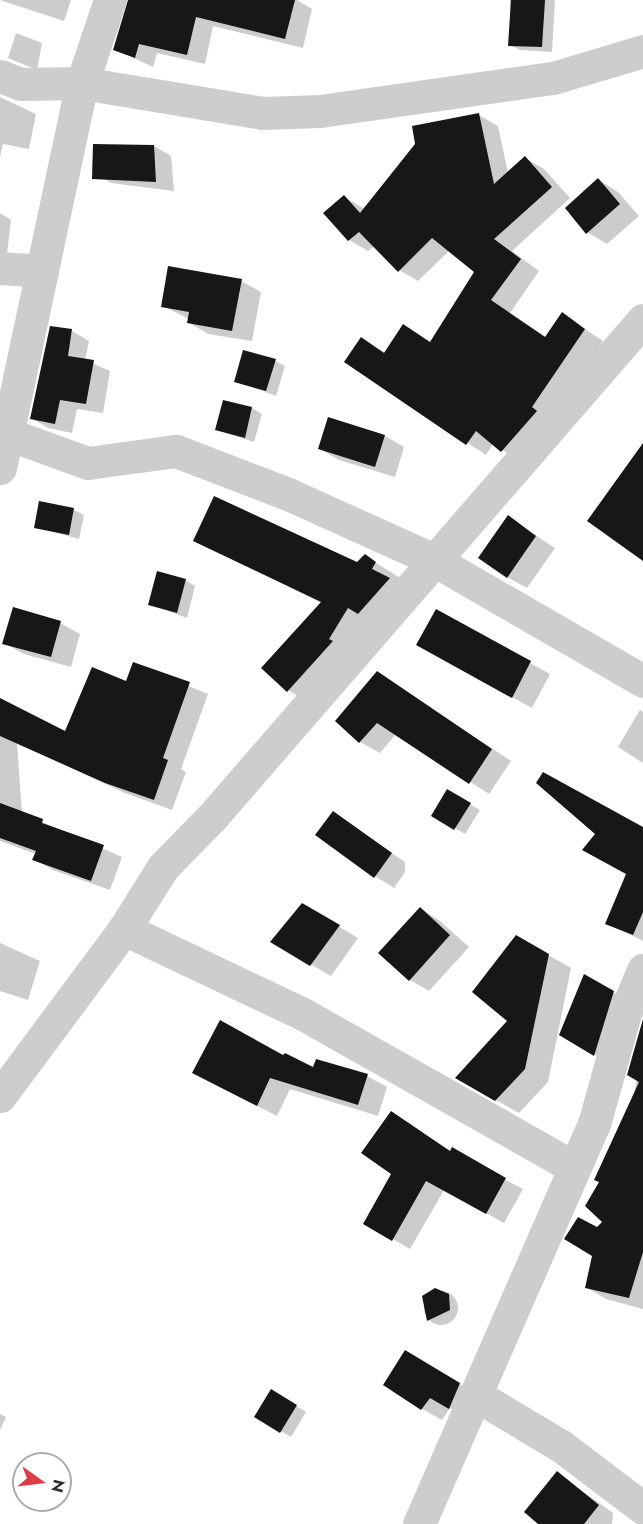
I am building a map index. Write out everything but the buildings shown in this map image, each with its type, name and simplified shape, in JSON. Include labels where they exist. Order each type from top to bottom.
[{"type":"street","points":[[0,468],[5,433],[82,83],[110,0]]},
{"type":"street","points":[[0,76],[21,84],[82,83],[263,113],[320,111],[554,78],[643,51]]},
{"type":"street","points":[[0,268],[42,271]]},
{"type":"street","points":[[0,1096],[124,929],[164,867],[212,817],[432,559],[643,320]]},
{"type":"street","points":[[5,433],[88,463],[176,451],[288,494],[432,559],[643,681]]},
{"type":"street","points":[[124,929],[303,1014],[573,1167]]},
{"type":"street","points":[[419,1524],[573,1167],[594,1124],[634,1018],[643,970]]},
{"type":"street","points":[[476,1395],[561,1446],[643,1508]]}]
